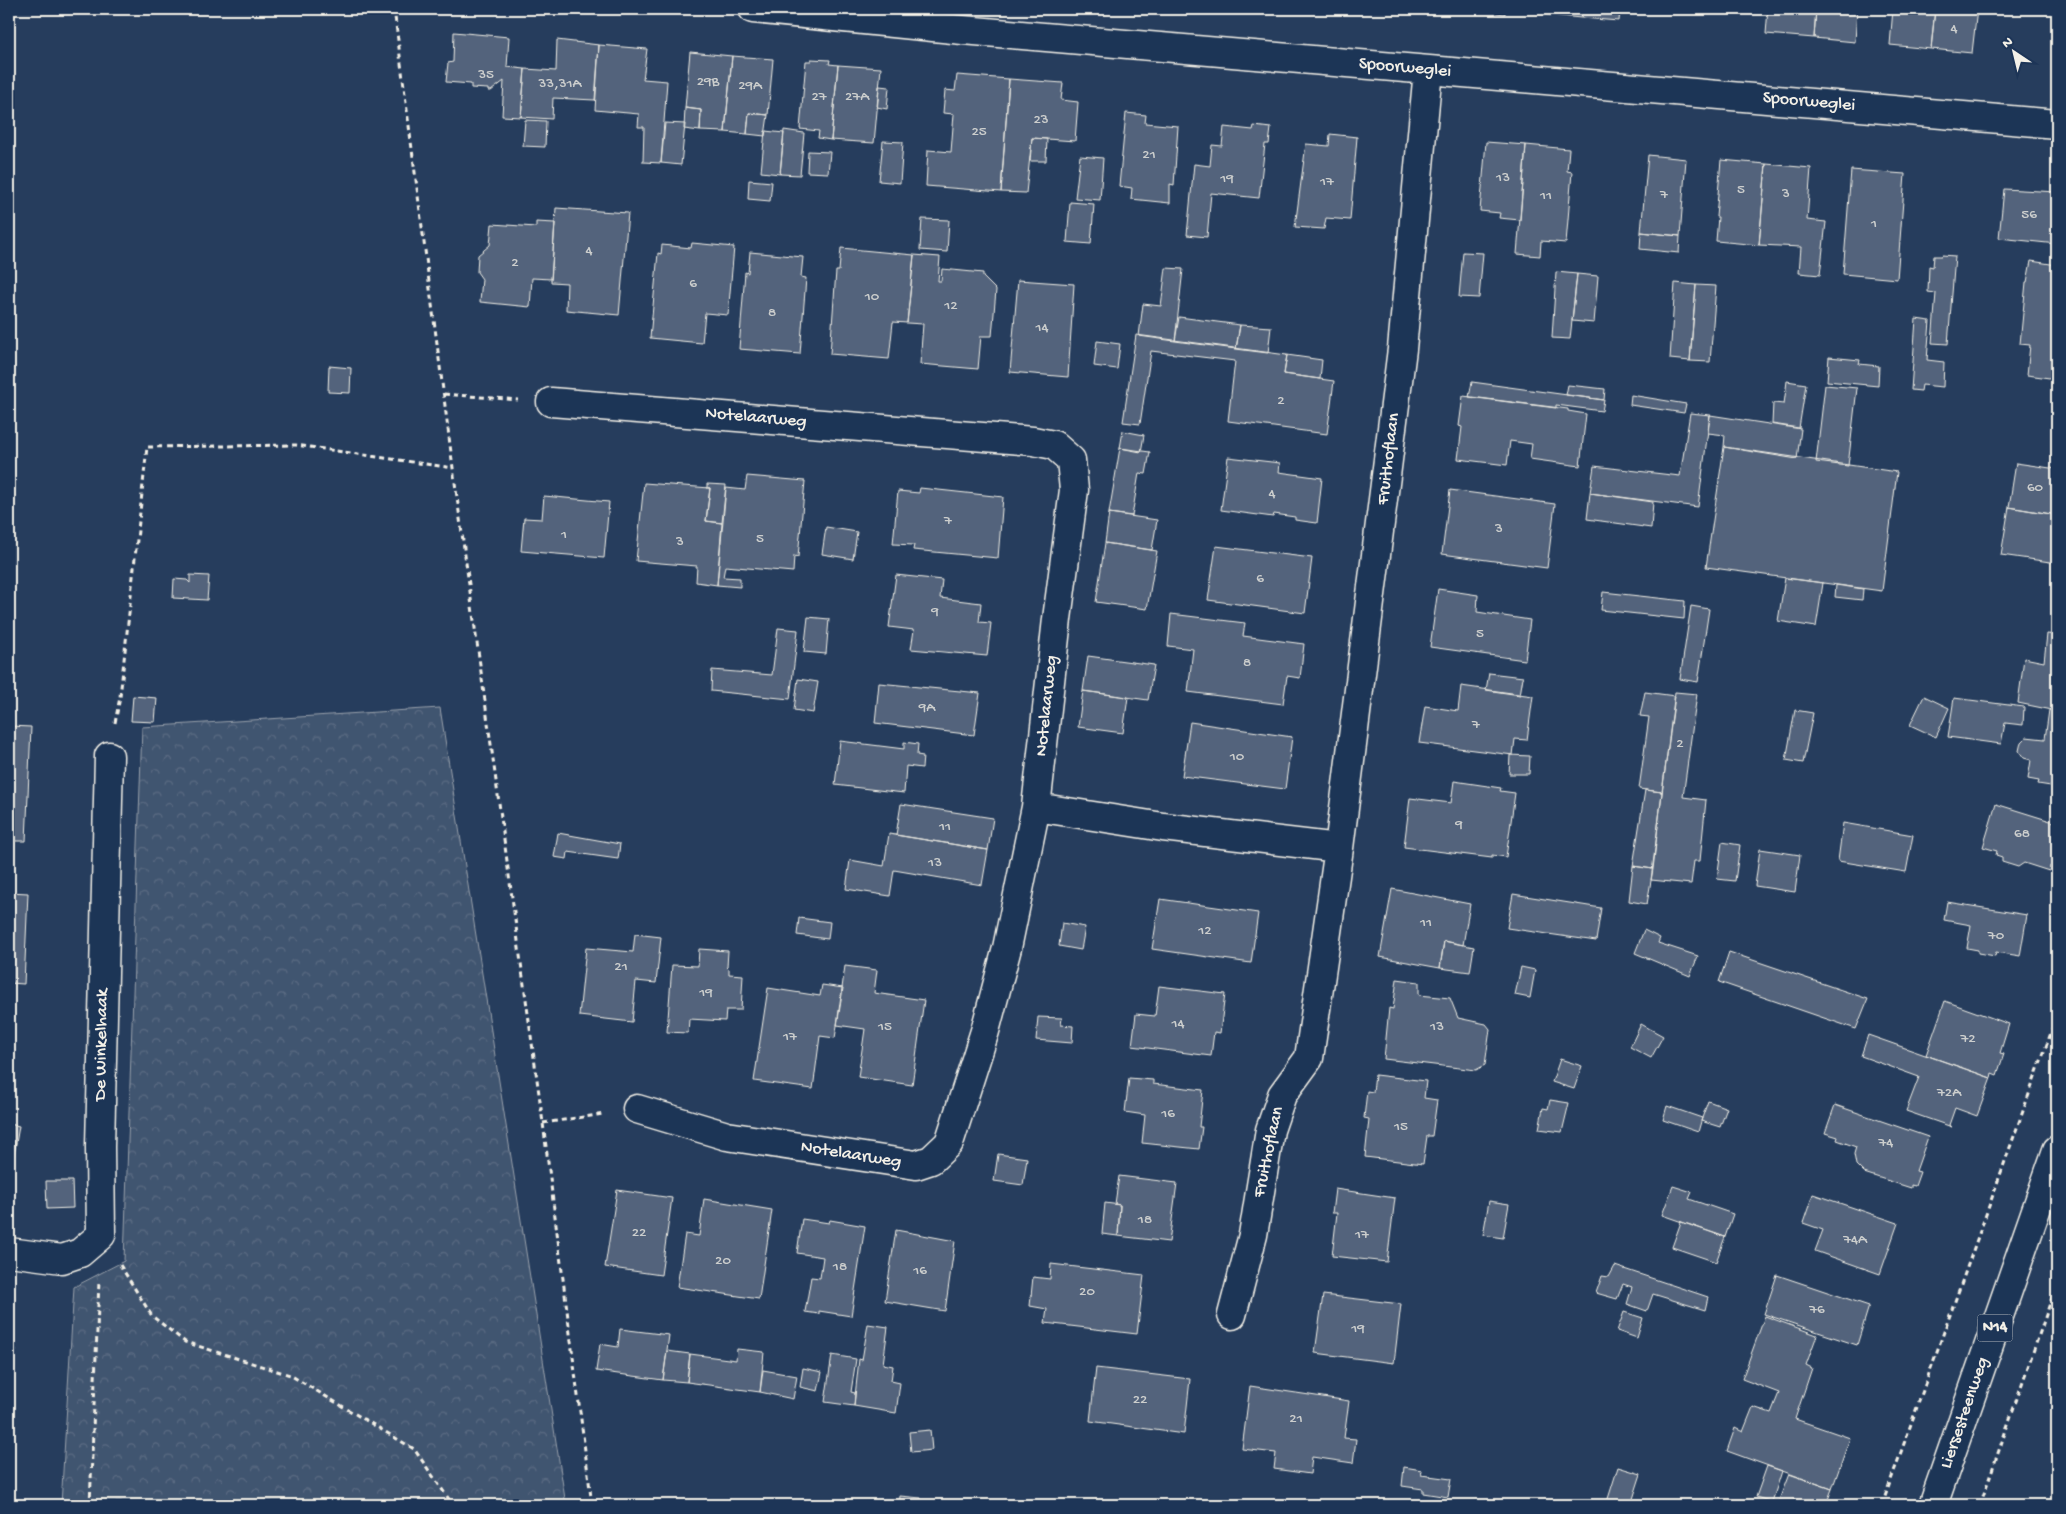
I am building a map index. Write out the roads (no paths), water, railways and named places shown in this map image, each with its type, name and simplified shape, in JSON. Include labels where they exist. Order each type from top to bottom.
[{"type":"street","name":"Spoorweglei","points":[[753,9],[963,30],[2057,124]]},
{"type":"street","name":"Fruithoflaan","points":[[1232,1315],[1253,1235],[1270,1130],[1282,1095],[1309,1058],[1339,848],[1402,349],[1428,70]]},
{"type":"street","name":"Notelaarweg","points":[[551,402],[1023,440],[1054,446],[1071,460],[1074,490],[1056,619],[1036,806],[1006,948],[985,1031],[949,1143],[931,1160],[916,1165],[727,1136],[637,1109]]},
{"type":"street","name":"De Winkelhaak","points":[[9,1252],[62,1258],[80,1253],[101,1235],[100,1147],[109,756]]},
{"type":"street","points":[[1036,806],[1163,827],[1339,848]]},
{"type":"street","name":"Liersesteenweg","points":[[1933,1505],[2057,1150]]}]
